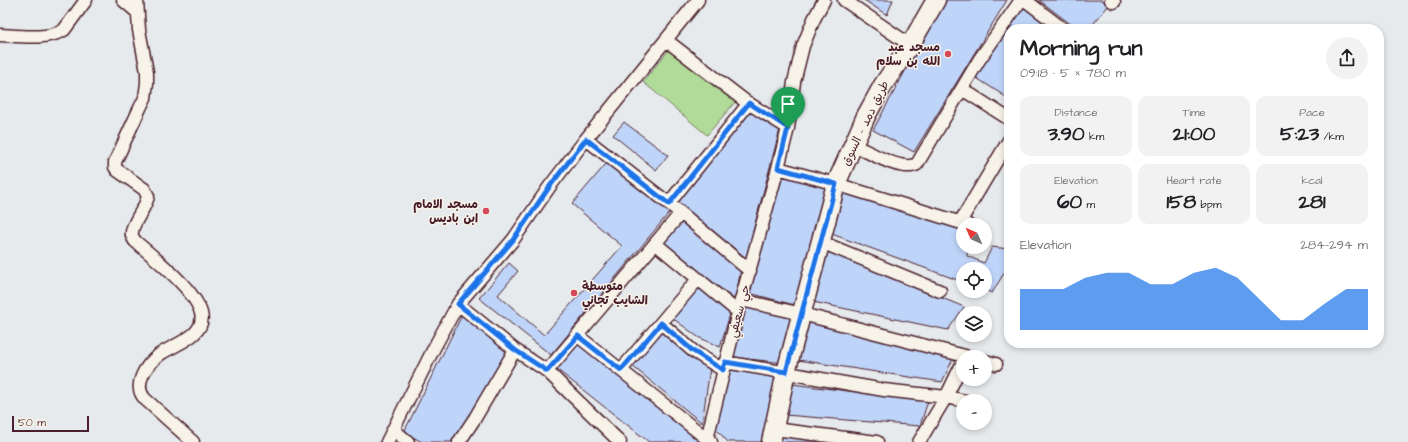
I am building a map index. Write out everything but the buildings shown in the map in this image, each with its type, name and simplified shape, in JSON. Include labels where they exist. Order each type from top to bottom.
[{"type":"main road","name":"طريق دمد - السوق","points":[[772,436],[786,372],[836,184],[866,116],[882,85],[910,45],[936,0]]},
{"type":"street","points":[[0,35],[47,36],[61,32],[86,0]]},
{"type":"street","points":[[123,0],[137,6],[140,38],[147,72],[147,83],[144,98],[115,162],[115,167],[117,170],[144,189],[148,196],[147,204],[131,230],[132,236],[135,241],[194,297],[202,315],[201,322],[195,332],[181,344],[159,354],[150,364],[142,376],[139,386],[140,394],[193,442]]},
{"type":"street","points":[[387,442],[435,346],[458,304],[513,240],[550,186],[586,139],[698,0]]},
{"type":"street","points":[[750,271],[788,128],[794,82],[803,46],[814,19],[824,0]]},
{"type":"street","points":[[844,0],[910,45]]},
{"type":"street","points":[[1004,24],[1021,0]]},
{"type":"street","points":[[1025,0],[1056,24]]},
{"type":"street","points":[[853,144],[896,164],[903,166],[914,166],[920,160],[979,60],[1004,24]]},
{"type":"street","points":[[666,40],[749,103],[788,128]]},
{"type":"street","points":[[962,89],[1004,116]]},
{"type":"street","points":[[669,204],[749,103]]},
{"type":"street","name":"حي سعيفي","points":[[578,336],[709,440],[724,366],[750,271],[681,213],[586,139]]},
{"type":"street","points":[[967,218],[1004,149]]},
{"type":"street","points":[[778,168],[836,184],[956,222]]},
{"type":"street","points":[[547,371],[681,213]]},
{"type":"street","points":[[821,242],[940,291]]},
{"type":"street","points":[[656,244],[698,279],[740,306],[802,314],[956,355]]},
{"type":"street","points":[[621,370],[698,279]]},
{"type":"street","points":[[458,304],[515,350],[547,371],[620,442]]},
{"type":"street","points":[[661,323],[693,351],[724,366],[786,372],[884,390],[956,399]]},
{"type":"street","points":[[459,442],[476,418],[515,350]]},
{"type":"street","points":[[919,442],[956,378]]},
{"type":"street","points":[[394,430],[408,442]]},
{"type":"street","points":[[772,436],[877,442]]},
{"type":"green space","points":[[669,50],[735,102],[707,135],[643,82]]},
{"type":"place","name":"مسجد عبد الله بن سلام","points":[[948,54]]},
{"type":"place","name":"مسجد الامام ابن باديس","points":[[486,211]]},
{"type":"place","name":"متوسطة الشايب تجاني","points":[[574,293]]},
{"type":"route","points":[[749,103],[788,128],[778,168],[836,184],[786,372],[725,362],[723,370],[693,351],[661,323],[621,370],[578,336],[547,371],[515,350],[458,304],[513,240],[550,186],[586,139],[669,204],[749,103]]}]
